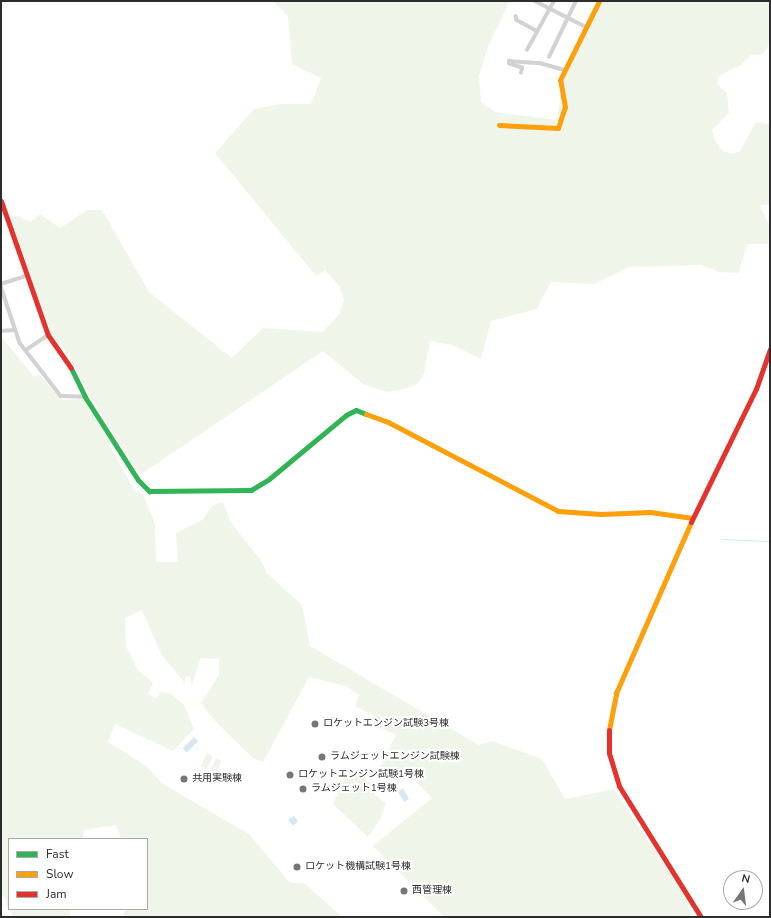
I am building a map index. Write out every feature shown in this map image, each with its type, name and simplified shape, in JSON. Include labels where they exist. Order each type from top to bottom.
[{"type":"street","points":[[535,1],[586,27]]},
{"type":"street","points":[[527,50],[554,1]]},
{"type":"street","points":[[549,57],[576,1]]},
{"type":"street","points":[[499,125],[523,124],[553,130],[558,128],[565,107],[559,83],[600,1]]},
{"type":"street","points":[[516,16],[517,20],[537,31]]},
{"type":"street","points":[[521,72],[522,68],[510,64],[509,60],[540,63],[565,70]]},
{"type":"street","points":[[1,201],[4,218],[48,335],[66,358],[86,397],[141,485],[149,491],[251,490],[269,479],[346,415],[356,410],[388,422],[558,511],[601,514],[650,512],[677,514],[693,518]]},
{"type":"street","points":[[26,276],[1,285],[14,330],[20,343],[60,396],[86,397]]},
{"type":"street","points":[[1,331],[14,330]]},
{"type":"street","points":[[26,350],[48,335]]},
{"type":"street","points":[[701,917],[619,786],[611,764],[608,742],[610,714],[616,694],[693,518],[744,417],[770,349]]},
{"type":"shaded area","points":[[273,1],[510,1],[489,44],[479,76],[481,102],[495,112],[557,120],[563,80],[600,1],[770,1],[770,37],[767,49],[761,55],[751,55],[741,65],[719,76],[717,84],[727,93],[729,113],[712,130],[716,142],[723,151],[732,154],[740,151],[756,122],[770,124],[770,205],[760,205],[770,227],[768,244],[748,244],[738,273],[719,272],[701,265],[629,267],[594,284],[551,282],[537,309],[491,321],[481,359],[452,345],[430,341],[424,374],[417,384],[404,389],[387,392],[363,384],[323,351],[140,475],[90,396],[68,354],[52,335],[10,217],[18,216],[30,222],[40,214],[60,228],[87,210],[102,210],[149,292],[232,358],[263,328],[323,332],[339,314],[344,299],[339,286],[325,270],[316,276],[215,153],[254,109],[280,104],[311,104],[321,78],[292,64],[288,16]]},
{"type":"shaded area","points":[[1,336],[34,377],[39,374],[62,400],[82,399],[100,426],[134,490],[143,494],[155,524],[156,562],[178,562],[176,533],[202,520],[213,505],[223,502],[231,523],[260,559],[267,573],[302,605],[310,646],[479,745],[492,741],[542,759],[565,799],[614,789],[686,898],[691,917],[444,917],[373,846],[432,798],[407,772],[383,777],[379,769],[396,735],[373,724],[376,717],[355,706],[359,695],[346,686],[309,677],[263,762],[254,759],[214,720],[201,703],[219,675],[219,659],[200,658],[192,686],[190,676],[185,677],[185,683],[161,654],[142,610],[125,618],[126,646],[137,669],[153,683],[148,694],[157,699],[160,691],[173,695],[184,705],[194,729],[173,751],[115,724],[108,742],[145,765],[163,784],[249,834],[290,883],[304,883],[342,917],[123,917],[125,910],[148,910],[148,838],[121,838],[116,825],[84,830],[83,838],[8,838],[8,908],[6,905],[6,900],[1,895]]},
{"type":"shaded area","points":[[207,753],[213,756],[206,770],[200,766]]},
{"type":"shaded area","points":[[216,758],[222,761],[215,774],[210,770]]},
{"type":"shaded area","points":[[350,769],[377,788],[375,795],[386,803],[381,818],[368,837],[333,804]]},
{"type":"shaded area","points":[[9,910],[72,910],[69,917],[14,917]]},
{"type":"water","points":[[194,737],[198,741],[187,753],[183,748]]},
{"type":"water","points":[[403,788],[409,799],[404,802],[398,792]]},
{"type":"water","points":[[294,816],[298,821],[293,826],[288,820]]},
{"type":"waterway","points":[[1,293],[11,324]]},
{"type":"waterway","points":[[722,539],[770,541]]},
{"type":"traffic: fast","points":[[71,368],[85,397],[138,480],[149,491],[251,490],[269,479],[346,415],[356,410],[366,414]]},
{"type":"traffic: slow","points":[[499,125],[558,128],[565,107],[560,80],[599,1]]},
{"type":"traffic: slow","points":[[366,414],[388,422],[558,511],[601,514],[650,512],[693,518]]},
{"type":"traffic: slow","points":[[609,730],[616,693],[691,522]]},
{"type":"traffic: jam","points":[[1,201],[48,335],[71,368]]},
{"type":"traffic: jam","points":[[691,522],[756,389],[770,349]]},
{"type":"traffic: jam","points":[[609,730],[609,753],[619,786],[701,917]]},
{"type":"place","name":"ロケットエンジン試験3号棟","points":[[315,724]]},
{"type":"place","name":"ラムジェットエンジン試験棟","points":[[322,757]]},
{"type":"place","name":"ロケットエンジン試験1号棟","points":[[290,775]]},
{"type":"place","name":"共用実験棟","points":[[184,779]]},
{"type":"place","name":"ラムジェット1号棟","points":[[303,789]]},
{"type":"place","name":"ロケット機構試験1号棟","points":[[297,867]]},
{"type":"place","name":"西管理棟","points":[[404,891]]}]
